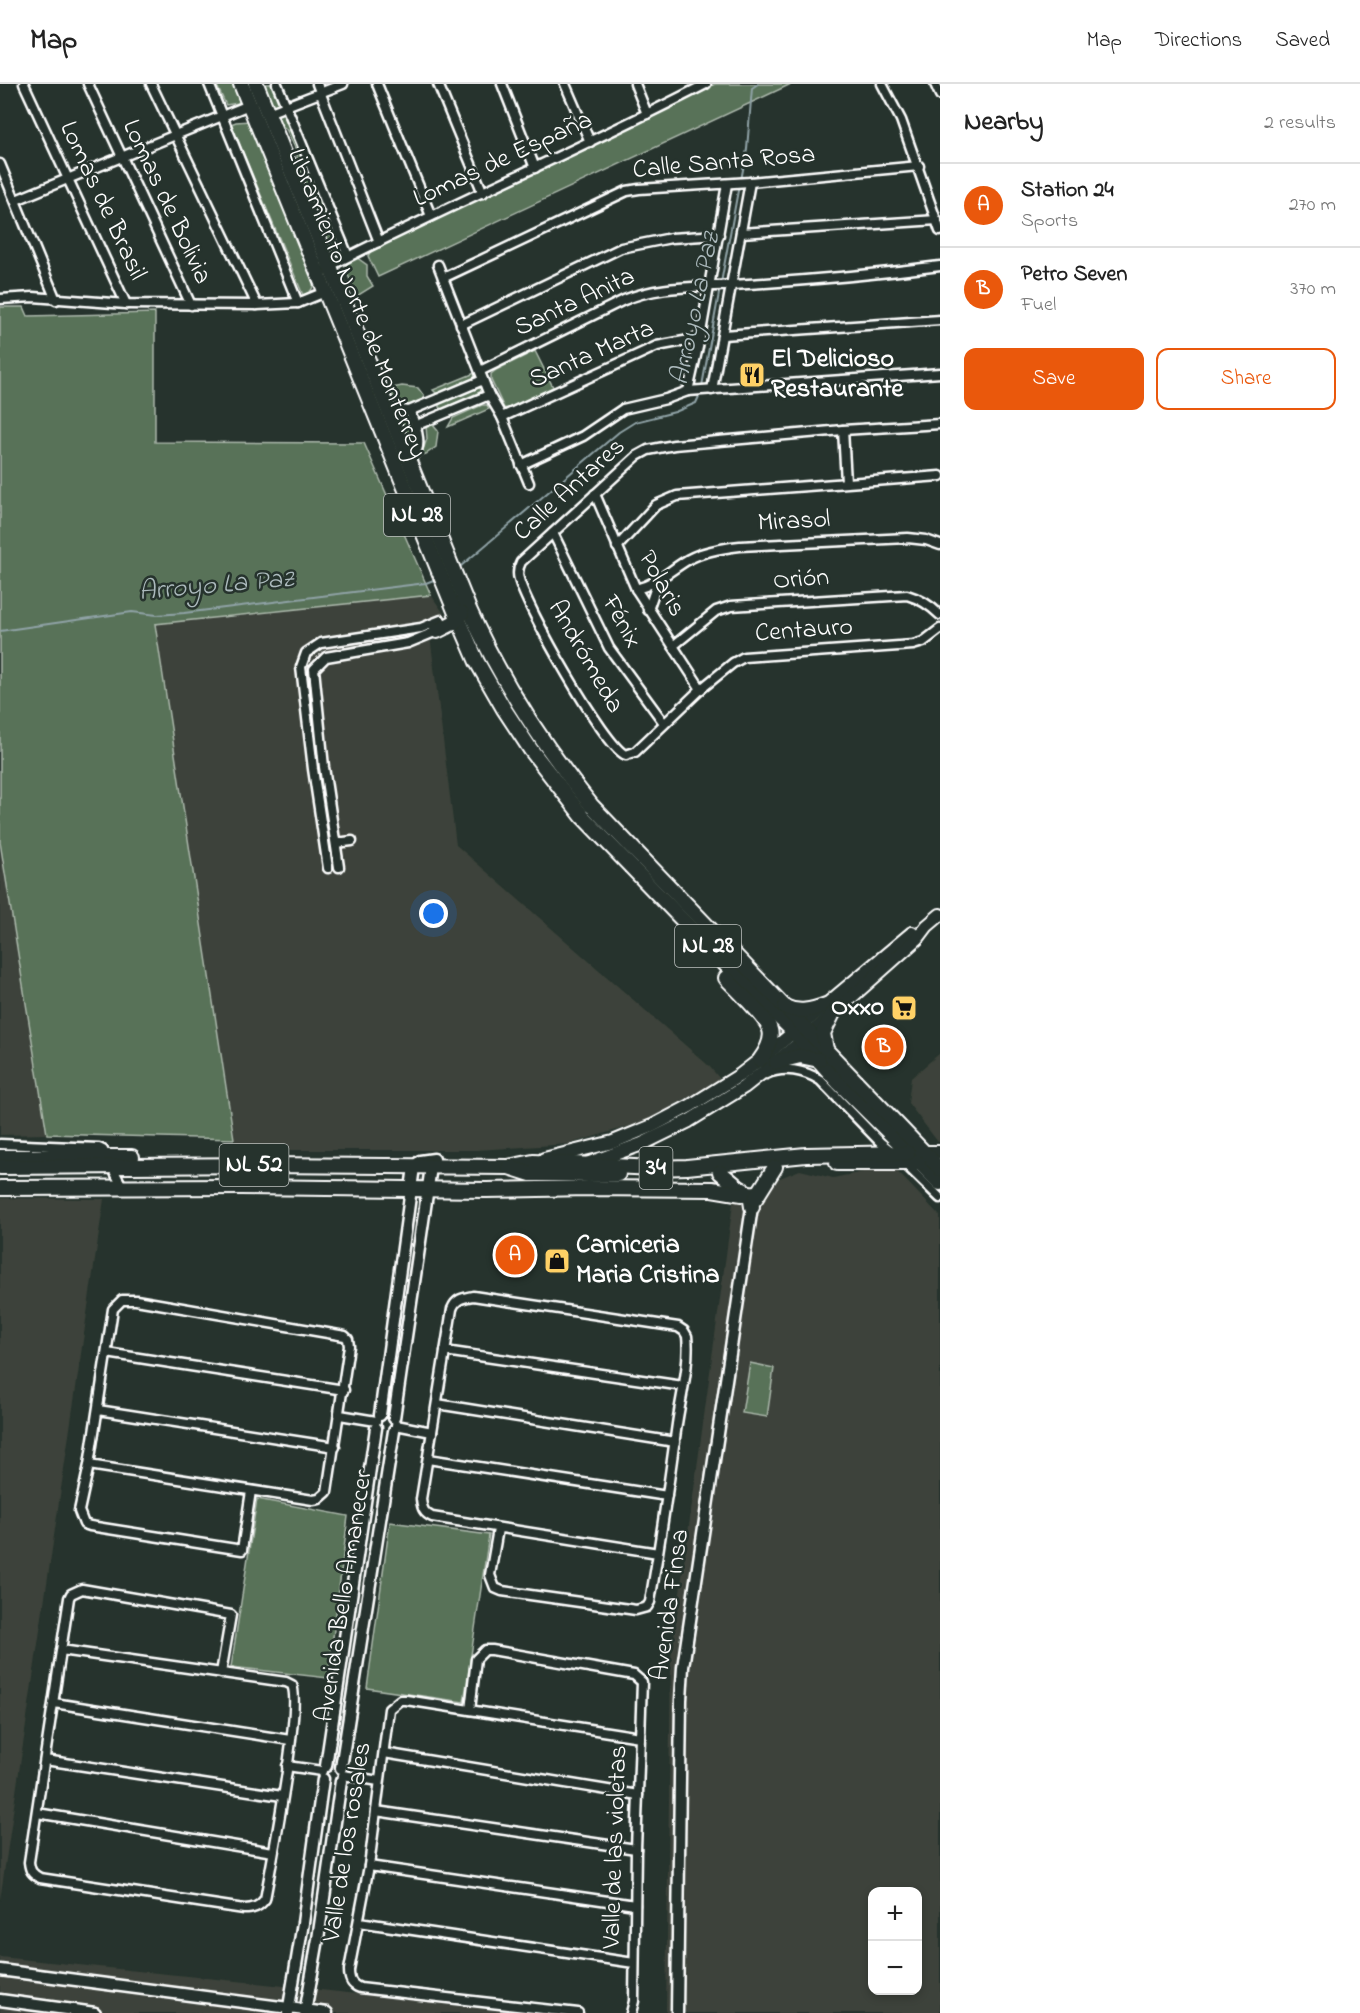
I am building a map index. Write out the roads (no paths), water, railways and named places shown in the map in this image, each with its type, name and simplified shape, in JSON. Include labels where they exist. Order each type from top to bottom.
[{"type":"main road","name":"Libramiento Norte de Monterrey","points":[[241,84],[323,269],[326,292],[449,597],[449,619],[468,641],[492,688],[531,750],[583,817],[668,906],[802,1032],[823,1056],[839,1083],[906,1158]]},
{"type":"main road","points":[[256,84],[323,269],[388,408],[455,575],[492,659],[510,692],[552,756],[591,805],[778,1009],[781,1028],[779,1039],[769,1058]]},
{"type":"main road","points":[[449,619],[461,608],[454,584],[455,575]]},
{"type":"main road","points":[[449,619],[456,631],[468,641]]},
{"type":"main road","points":[[449,619],[466,619],[482,653],[492,659]]},
{"type":"main road","points":[[668,906],[708,959],[768,1022],[771,1038],[765,1052],[769,1058]]},
{"type":"main road","name":"NL 52","points":[[508,1167],[613,1142],[652,1126],[690,1106],[769,1058],[918,939],[927,926],[940,915]]},
{"type":"main road","points":[[778,1009],[793,1011],[829,1009],[823,1033],[823,1056],[922,1157],[940,1183]]},
{"type":"main road","points":[[769,1058],[823,1056]]},
{"type":"main road","name":"NL 52","points":[[0,1167],[109,1163],[263,1165],[425,1162],[508,1167],[531,1174],[555,1175],[642,1144],[689,1121],[757,1077],[769,1058]]},
{"type":"main road","name":"34","points":[[533,1162],[654,1168],[687,1167],[797,1155],[893,1153],[906,1158]]},
{"type":"main road","points":[[0,1157],[80,1156],[101,1159],[109,1163],[533,1162]]},
{"type":"main road","points":[[922,1157],[939,1162]]},
{"type":"main road","name":"34","points":[[555,1175],[672,1175],[812,1163],[922,1157]]},
{"type":"main road","points":[[40,1188],[102,1183],[111,1174],[109,1163]]},
{"type":"main road","points":[[241,1187],[263,1165]]},
{"type":"main road","points":[[754,1198],[775,1167]]},
{"type":"main road","points":[[720,1172],[754,1198]]},
{"type":"main road","points":[[588,1188],[615,1174]]},
{"type":"main road","points":[[0,1188],[712,1189],[754,1198]]},
{"type":"street","name":"Lomas de Brasil","points":[[24,84],[126,304]]},
{"type":"street","name":"Lomas de Bolivia","points":[[88,84],[191,305]]},
{"type":"street","points":[[152,84],[257,305]]},
{"type":"street","points":[[209,84],[298,303]]},
{"type":"street","points":[[277,84],[348,256]]},
{"type":"street","points":[[268,113],[319,88],[343,84]]},
{"type":"street","points":[[376,84],[431,216]]},
{"type":"street","points":[[438,84],[483,193]]},
{"type":"street","points":[[501,84],[535,168]]},
{"type":"street","points":[[565,84],[590,142]]},
{"type":"street","points":[[635,84],[647,114]]},
{"type":"street","name":"Lomas de España","points":[[323,269],[590,142],[705,84]]},
{"type":"street","points":[[882,84],[901,120],[940,231]]},
{"type":"street","points":[[935,84],[940,95]]},
{"type":"street","points":[[319,88],[379,242]]},
{"type":"street","points":[[16,200],[249,105]]},
{"type":"street","points":[[0,164],[56,300]]},
{"type":"street","name":"Calle Santa Rosa","points":[[443,278],[627,191],[919,166]]},
{"type":"street","points":[[710,390],[723,335],[741,233],[747,182]]},
{"type":"street","points":[[689,391],[711,287],[729,184]]},
{"type":"street","points":[[741,233],[937,220]]},
{"type":"street","points":[[461,325],[630,245],[671,238],[719,235]]},
{"type":"street","points":[[438,265],[481,376],[502,417],[529,483]]},
{"type":"street","name":"Santa Anita","points":[[409,411],[430,403],[639,294],[675,287],[730,286],[940,266]]},
{"type":"street","points":[[0,298],[33,297],[126,304],[257,305],[298,303],[326,292]]},
{"type":"street","points":[[723,335],[940,320]]},
{"type":"street","name":"Santa Marta","points":[[502,417],[657,346],[700,338]]},
{"type":"street","points":[[521,465],[583,436],[623,409],[689,391],[940,373]]},
{"type":"street","points":[[417,425],[489,395]]},
{"type":"street","points":[[430,403],[436,416]]},
{"type":"street","points":[[379,423],[379,415],[388,408],[409,411],[417,425],[418,445],[414,453],[408,457],[392,454]]},
{"type":"street","name":"Calle Antares","points":[[518,568],[521,562],[595,494],[637,456],[648,450],[674,445],[940,424]]},
{"type":"street","points":[[843,430],[846,482]]},
{"type":"street","points":[[617,547],[656,505],[665,499],[677,496],[940,476]]},
{"type":"street","name":"Polaris","points":[[595,494],[636,589],[701,689]]},
{"type":"street","name":"Fénix","points":[[553,533],[609,648],[664,723]]},
{"type":"street","name":"Mirasol","points":[[636,589],[658,581],[690,559],[721,549],[740,546],[908,538],[940,545]]},
{"type":"street","name":"Andrómeda","points":[[518,568],[519,581],[545,635],[588,708],[618,750],[631,754]]},
{"type":"street","points":[[648,610],[658,581]]},
{"type":"street","name":"Orión","points":[[673,646],[716,611],[731,606],[906,595],[918,598],[930,605],[940,615]]},
{"type":"street","points":[[339,867],[323,755],[315,669],[320,661],[331,655],[408,643],[449,619]]},
{"type":"street","points":[[328,868],[308,728],[302,674],[303,657],[321,643],[421,628],[449,619]]},
{"type":"street","name":"Centauro","points":[[631,754],[701,689],[744,657],[913,645],[923,642],[940,629]]},
{"type":"street","points":[[336,843],[352,841]]},
{"type":"street","points":[[757,1077],[780,1070],[804,1072],[814,1076],[893,1153]]},
{"type":"street","points":[[0,1144],[99,1148],[123,1188]]},
{"type":"street","points":[[906,1158],[940,1198]]},
{"type":"street","name":"Avenida Bello Amanecer","points":[[289,2011],[412,1189],[425,1162]]},
{"type":"street","name":"Avenida Bello Amanecer","points":[[305,2012],[395,1424],[410,1302],[428,1189],[425,1162]]},
{"type":"street","name":"Avenida Finsa","points":[[676,2013],[681,1700],[684,1667],[754,1198]]},
{"type":"street","points":[[399,1275],[414,1277]]},
{"type":"street","points":[[498,1529],[490,1575],[495,1588],[502,1591],[636,1610],[647,1607],[650,1602],[658,1553],[667,1496],[675,1442],[687,1336],[684,1330],[678,1328],[484,1298],[462,1298],[455,1302],[452,1309],[421,1499],[425,1513],[432,1517],[498,1529],[658,1553]]},
{"type":"street","points":[[89,1465],[313,1500],[324,1497],[327,1492],[335,1447],[349,1346],[348,1339],[341,1334],[129,1299],[122,1300],[113,1309],[80,1511],[84,1524],[242,1550],[251,1491]]},
{"type":"street","points":[[395,1299],[410,1302]]},
{"type":"street","points":[[445,1351],[683,1386]]},
{"type":"street","points":[[107,1353],[344,1390]]},
{"type":"street","points":[[437,1404],[675,1442]]},
{"type":"street","points":[[98,1410],[335,1447]]},
{"type":"street","points":[[340,1415],[377,1422],[387,1414],[395,1424],[432,1432]]},
{"type":"street","points":[[377,1422],[382,1434],[387,1434],[395,1424]]},
{"type":"street","points":[[428,1460],[667,1496]]},
{"type":"street","points":[[61,1650],[292,1685],[295,1691],[287,1766],[265,1899],[261,1905],[253,1909],[40,1878],[33,1875],[30,1870],[29,1862],[54,1703],[61,1650],[69,1598],[75,1591],[82,1589],[231,1615],[221,1673]]},
{"type":"street","points":[[352,1590],[362,1589],[369,1592]]},
{"type":"street","points":[[349,1610],[357,1614],[365,1613]]},
{"type":"street","name":"Valle de las violetas","points":[[470,1710],[476,1659],[485,1650],[633,1675],[642,1682],[636,1849],[634,2001],[630,2013]]},
{"type":"street","name":"Valle de los rosales","points":[[470,1710],[406,1700],[393,1704],[389,1709],[369,1866],[349,1977],[355,1987],[579,2013]]},
{"type":"street","points":[[54,1703],[290,1740]]},
{"type":"street","points":[[470,1710],[640,1737]]},
{"type":"street","points":[[384,1754],[638,1795]]},
{"type":"street","points":[[45,1760],[282,1796]]},
{"type":"street","points":[[287,1766],[324,1772],[334,1764],[341,1775],[379,1781]]},
{"type":"street","points":[[324,1772],[325,1782],[333,1785],[341,1775]]},
{"type":"street","points":[[376,1811],[636,1849]]},
{"type":"street","points":[[37,1813],[273,1852]]},
{"type":"street","points":[[369,1866],[635,1905]]},
{"type":"street","points":[[360,1922],[634,1963]]},
{"type":"street","points":[[303,1923],[320,1925]]},
{"type":"street","points":[[300,1945],[316,1947]]},
{"type":"street","points":[[0,1970],[289,2011],[327,2013]]},
{"type":"street","points":[[0,2000],[95,2013]]},
{"type":"waterway","name":"Arroyo La Paz","points":[[741,180],[747,149],[752,88],[758,84]]},
{"type":"waterway","name":"Arroyo La Paz","points":[[721,283],[739,185]]},
{"type":"waterway","name":"Arroyo La Paz","points":[[702,386],[720,288]]},
{"type":"waterway","name":"Arroyo La Paz","points":[[461,566],[619,432],[635,422],[675,412],[696,403],[701,392]]},
{"type":"waterway","name":"Arroyo La Paz","points":[[0,631],[132,612],[157,615],[184,613],[426,583],[436,579]]},
{"type":"place","name":"El Delicioso Restaurante","points":[[752,375]]},
{"type":"place","name":"Oxxo","points":[[904,1008]]},
{"type":"place","name":"Petro Seven","points":[[884,1047]]},
{"type":"place","name":"Station 24","points":[[515,1255]]},
{"type":"place","name":"Carniceria Maria Cristina","points":[[557,1261]]}]
